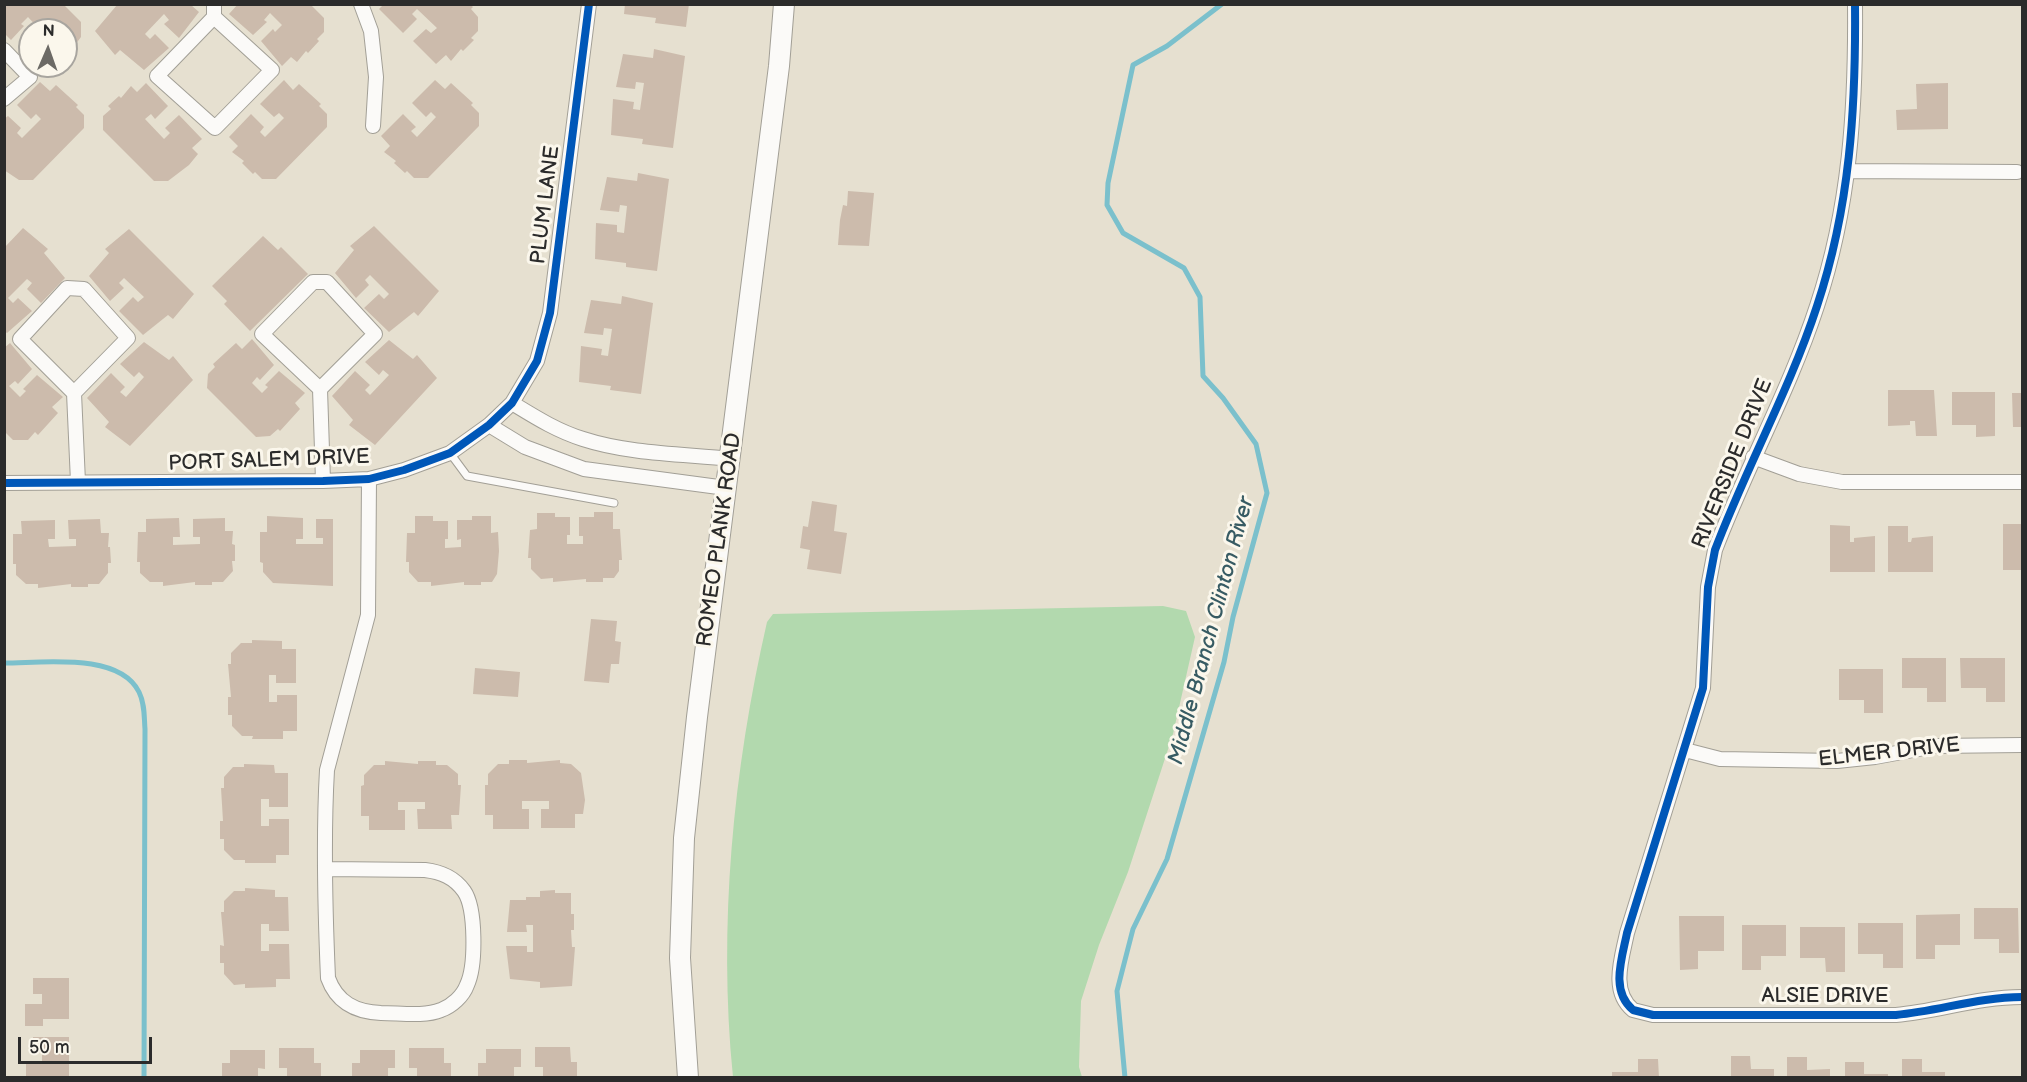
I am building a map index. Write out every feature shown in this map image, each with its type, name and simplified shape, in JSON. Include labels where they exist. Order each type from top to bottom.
[{"type":"main road","name":"ROMEO PLANK ROAD","points":[[688,1077],[680,958],[680,895],[697,717],[779,66],[784,4]]},
{"type":"street","points":[[361,4],[371,31],[376,77],[374,126]]},
{"type":"street","name":"PLUM LANE","points":[[512,403],[537,360],[550,313],[589,4]]},
{"type":"street","name":"RIVERSIDE DRIVE","points":[[1628,1005],[1620,992],[1619,981],[1627,933],[1685,750],[1706,670],[1708,587],[1711,567],[1753,457],[1816,309],[1840,223],[1849,171],[1855,101],[1855,4]]},
{"type":"street","points":[[214,11],[272,70],[214,128],[157,76],[214,11]]},
{"type":"street","points":[[4,50],[30,77],[4,99]]},
{"type":"street","points":[[1849,171],[2017,172]]},
{"type":"street","points":[[320,389],[375,334],[327,282],[313,282],[262,334],[320,389],[323,481]]},
{"type":"street","points":[[74,393],[128,338],[84,289],[67,288],[20,339],[74,393],[78,482]]},
{"type":"street","points":[[512,403],[545,424],[584,440],[638,449],[730,459]]},
{"type":"street","name":"PORT SALEM DRIVE","points":[[4,483],[369,479],[404,470],[450,453],[489,425],[512,403]]},
{"type":"street","points":[[489,425],[525,447],[584,469],[726,488]]},
{"type":"street","points":[[1753,457],[1799,474],[1842,482],[2022,482]]},
{"type":"street","points":[[326,869],[439,872],[455,881],[464,890],[472,909],[472,968],[467,988],[459,997],[440,1011],[423,1013],[357,1010],[335,994],[328,978],[326,869],[327,771],[368,615],[369,479]]},
{"type":"street","name":"ELMER DRIVE","points":[[1685,750],[1712,758],[1737,760],[1837,761],[1935,746],[2022,745]]},
{"type":"street","name":"ALSIE DRIVE","points":[[1628,1005],[1641,1013],[1653,1015],[1896,1015],[1921,1012],[1983,998],[2022,997]]},
{"type":"lane","points":[[450,453],[466,476],[614,503]]},
{"type":"green space","points":[[1163,606],[1186,611],[1195,637],[1173,734],[1128,872],[1099,945],[1081,1001],[1079,1067],[1082,1077],[733,1077],[727,963],[732,848],[745,735],[767,622],[773,614]]},
{"type":"building","points":[[4,4],[63,4],[77,18],[18,18],[18,32],[11,40],[4,33]]},
{"type":"building","points":[[238,4],[310,4],[324,18],[324,32],[317,39],[319,41],[297,62],[291,57],[282,66],[261,41],[273,29],[275,32],[282,25],[270,13],[264,20],[267,22],[253,35],[229,14]]},
{"type":"building","points":[[384,4],[470,4],[478,17],[478,31],[471,38],[474,40],[463,51],[461,49],[451,61],[446,55],[436,64],[413,41],[426,29],[431,33],[437,28],[417,9],[412,14],[417,19],[403,33],[379,9]]},
{"type":"building","points":[[625,4],[689,4],[686,27],[655,23],[656,18],[624,14]]},
{"type":"building","points":[[117,5],[191,5],[199,12],[179,38],[164,24],[169,20],[164,14],[145,34],[150,39],[155,34],[169,48],[144,70],[120,50],[115,55],[95,31]]},
{"type":"building","points":[[78,19],[81,22],[81,37],[78,41]]},
{"type":"building","points":[[654,49],[685,56],[673,148],[642,144],[643,139],[611,135],[613,99],[634,102],[633,109],[640,110],[644,83],[636,82],[635,89],[616,87],[623,54],[653,58]]},
{"type":"building","points":[[284,80],[293,90],[299,84],[321,104],[319,106],[327,114],[327,127],[276,179],[262,179],[255,172],[253,174],[242,163],[244,161],[232,152],[238,146],[229,137],[251,114],[264,127],[260,132],[265,137],[284,118],[279,113],[274,117],[260,104]]},
{"type":"building","points":[[435,80],[445,89],[451,83],[473,103],[471,105],[479,113],[479,126],[428,178],[414,178],[407,171],[405,173],[394,163],[396,161],[384,152],[390,146],[381,136],[403,114],[416,127],[411,131],[417,137],[436,117],[431,112],[426,117],[412,103]]},
{"type":"building","points":[[40,82],[50,91],[56,85],[78,105],[76,107],[84,115],[84,128],[33,180],[19,180],[4,170],[4,119],[8,116],[21,128],[17,133],[22,138],[41,119],[36,114],[31,119],[17,105]]},
{"type":"building","points":[[146,83],[168,106],[155,119],[151,114],[145,119],[164,139],[170,133],[165,128],[179,115],[202,139],[192,148],[198,154],[189,165],[168,181],[154,181],[103,130],[103,116],[111,109],[108,106],[119,96],[121,98],[131,86],[137,92]]},
{"type":"building","points":[[1948,83],[1948,129],[1897,130],[1896,110],[1917,109],[1916,84]]},
{"type":"building","points":[[638,173],[669,179],[657,271],[626,267],[626,263],[595,259],[596,223],[617,225],[617,232],[624,233],[627,206],[620,205],[619,212],[600,210],[607,177],[637,181]]},
{"type":"building","points":[[848,191],[874,193],[869,246],[838,245],[840,220],[843,205],[847,206]]},
{"type":"building","points":[[374,226],[439,291],[418,316],[414,312],[389,332],[364,308],[379,294],[384,299],[389,294],[370,275],[365,280],[369,285],[356,298],[335,273],[354,250],[350,246]]},
{"type":"building","points":[[23,228],[48,249],[44,253],[65,278],[41,303],[27,289],[32,283],[27,279],[8,298],[13,303],[18,298],[32,311],[7,333],[4,331],[4,248]]},
{"type":"building","points":[[129,229],[194,294],[173,319],[168,315],[143,335],[119,311],[133,297],[138,302],[144,297],[124,278],[119,283],[124,288],[110,301],[89,276],[109,253],[105,249]]},
{"type":"building","points":[[263,236],[278,250],[281,247],[308,274],[250,331],[224,304],[227,301],[212,286]]},
{"type":"building","points":[[622,296],[653,303],[641,394],[610,390],[611,386],[579,382],[581,346],[602,349],[601,355],[608,356],[612,329],[604,328],[603,335],[584,333],[591,300],[621,304]]},
{"type":"building","points":[[252,339],[274,365],[260,380],[257,377],[252,383],[262,393],[268,387],[265,385],[279,371],[305,393],[295,403],[300,409],[280,431],[278,429],[270,436],[256,437],[207,388],[208,374],[215,367],[213,364],[236,343],[242,349]]},
{"type":"building","points":[[389,340],[413,359],[417,355],[437,378],[375,445],[349,425],[353,420],[332,396],[355,371],[370,385],[365,390],[370,395],[389,375],[383,370],[379,375],[365,362]]},
{"type":"building","points":[[144,342],[169,360],[173,356],[193,380],[130,446],[105,427],[109,422],[87,398],[111,373],[125,387],[120,392],[126,397],[144,377],[139,372],[134,377],[120,364]]},
{"type":"building","points":[[10,343],[32,369],[18,384],[15,381],[9,386],[20,397],[26,391],[23,389],[37,375],[63,397],[52,407],[58,413],[38,435],[35,432],[28,440],[13,440],[4,431],[4,348]]},
{"type":"building","points":[[1888,390],[1934,390],[1937,436],[1916,436],[1915,421],[1910,421],[1910,425],[1888,426]]},
{"type":"building","points":[[1952,392],[1995,392],[1995,436],[1976,437],[1976,425],[1952,425]]},
{"type":"building","points":[[2012,393],[2022,393],[2022,427],[2013,427]]},
{"type":"building","points":[[812,501],[837,505],[834,531],[847,533],[841,574],[807,569],[810,550],[800,548],[803,526],[808,527]]},
{"type":"building","points":[[594,512],[613,512],[613,529],[620,529],[622,560],[619,560],[619,571],[614,578],[603,578],[603,582],[586,582],[586,579],[553,582],[553,578],[541,579],[531,569],[531,558],[528,558],[530,530],[537,529],[537,513],[555,513],[555,517],[570,517],[570,535],[567,535],[567,544],[583,544],[583,536],[579,536],[579,517],[594,517]]},
{"type":"building","points":[[267,516],[303,518],[303,539],[296,539],[296,544],[323,544],[323,538],[316,538],[316,519],[333,519],[333,586],[273,583],[263,572],[263,563],[260,562],[260,532],[267,532]]},
{"type":"building","points":[[415,516],[433,516],[433,521],[448,521],[448,539],[445,539],[445,548],[461,547],[461,539],[457,540],[457,520],[472,520],[472,516],[491,516],[491,533],[498,532],[499,551],[497,574],[492,582],[481,582],[481,585],[464,585],[464,582],[431,586],[431,582],[418,582],[409,572],[409,562],[406,562],[407,533],[415,533]]},
{"type":"building","points":[[179,518],[180,537],[173,537],[173,545],[200,544],[200,537],[193,537],[193,519],[225,518],[225,531],[233,531],[232,544],[235,545],[235,561],[232,561],[233,571],[223,582],[212,582],[212,585],[195,585],[195,582],[163,586],[163,582],[150,582],[140,573],[140,562],[137,562],[138,532],[146,532],[146,519]]},
{"type":"building","points":[[100,519],[101,533],[109,533],[108,547],[110,547],[111,563],[108,563],[108,573],[99,584],[88,584],[88,587],[71,587],[71,584],[38,588],[38,584],[26,584],[16,575],[16,564],[13,564],[13,534],[22,534],[21,521],[55,520],[55,539],[48,539],[49,547],[76,546],[76,539],[69,539],[68,520]]},
{"type":"building","points":[[2003,524],[2022,524],[2022,570],[2003,570]]},
{"type":"building","points":[[1830,525],[1850,526],[1850,542],[1854,542],[1854,538],[1875,536],[1875,572],[1830,572]]},
{"type":"building","points":[[1888,526],[1908,526],[1908,542],[1911,542],[1912,538],[1933,536],[1933,572],[1888,572]]},
{"type":"building","points":[[591,619],[617,621],[615,641],[621,642],[619,664],[611,664],[609,683],[584,681]]},
{"type":"building","points":[[252,640],[282,641],[282,649],[296,649],[296,683],[276,683],[276,675],[269,675],[269,702],[277,702],[277,695],[297,695],[297,731],[283,731],[283,739],[252,739],[253,736],[242,736],[232,726],[232,715],[228,715],[228,697],[231,697],[228,664],[231,664],[231,653],[241,643],[252,643]]},
{"type":"building","points":[[1902,658],[1946,658],[1946,702],[1927,702],[1927,688],[1902,688]]},
{"type":"building","points":[[1960,658],[2005,658],[2005,702],[1986,702],[1986,688],[1961,688]]},
{"type":"building","points":[[475,668],[520,672],[518,697],[473,694]]},
{"type":"building","points":[[1839,669],[1883,669],[1883,713],[1864,713],[1864,700],[1839,700]]},
{"type":"building","points":[[509,760],[527,760],[527,763],[560,760],[560,763],[571,764],[581,773],[585,800],[583,814],[575,814],[575,828],[541,828],[541,809],[549,809],[549,801],[522,801],[522,809],[529,809],[529,829],[493,829],[493,815],[485,815],[485,785],[488,785],[488,774],[498,764],[509,764]]},
{"type":"building","points":[[385,761],[418,764],[418,761],[436,761],[436,765],[447,765],[458,774],[458,785],[461,785],[459,815],[451,815],[452,829],[418,829],[417,809],[425,809],[425,802],[398,802],[398,810],[405,810],[405,830],[369,830],[369,816],[361,816],[361,786],[364,785],[364,775],[374,765],[385,765]]},
{"type":"building","points":[[244,764],[274,765],[275,773],[288,773],[288,807],[269,807],[269,799],[261,799],[261,826],[269,826],[269,819],[289,819],[289,855],[276,855],[276,863],[245,863],[245,860],[234,860],[224,850],[224,839],[220,839],[220,821],[223,821],[221,788],[224,788],[224,777],[233,767],[244,767]]},
{"type":"building","points":[[245,888],[275,890],[275,897],[288,897],[289,931],[269,931],[269,924],[261,924],[261,951],[269,951],[269,944],[289,944],[290,979],[276,979],[276,987],[245,988],[245,984],[234,985],[224,974],[224,963],[220,963],[220,945],[224,946],[221,912],[224,912],[224,901],[234,891],[245,891]]},
{"type":"building","points":[[555,890],[555,893],[571,893],[571,914],[574,914],[574,930],[571,930],[572,947],[575,947],[572,986],[540,988],[540,982],[510,979],[506,946],[527,946],[527,952],[533,952],[533,925],[526,925],[527,932],[507,932],[510,900],[540,897],[540,891]]},
{"type":"building","points":[[1974,908],[2018,908],[2019,953],[1999,953],[1999,939],[1974,939]]},
{"type":"building","points":[[1960,914],[1960,945],[1935,945],[1935,959],[1916,959],[1916,915]]},
{"type":"building","points":[[1679,916],[1724,916],[1724,951],[1698,951],[1698,969],[1680,970]]},
{"type":"building","points":[[1858,923],[1903,923],[1903,968],[1883,968],[1883,954],[1858,954]]},
{"type":"building","points":[[1742,925],[1786,925],[1786,956],[1761,956],[1761,970],[1742,970]]},
{"type":"building","points":[[1800,927],[1845,927],[1845,972],[1826,972],[1825,958],[1800,958]]},
{"type":"building","points":[[33,978],[69,978],[69,1019],[43,1019],[43,1026],[25,1026],[25,1004],[42,1004],[42,994],[33,994]]},
{"type":"building","points":[[33,1037],[69,1037],[69,1078],[26,1078],[26,1062],[42,1062],[42,1052],[33,1052]]},
{"type":"building","points":[[535,1047],[570,1047],[571,1062],[577,1062],[577,1078],[543,1078],[543,1067],[535,1067]]},
{"type":"building","points":[[279,1048],[314,1048],[314,1063],[321,1063],[321,1078],[287,1078],[287,1068],[279,1068]]},
{"type":"building","points":[[409,1048],[444,1048],[444,1063],[451,1063],[451,1078],[417,1078],[417,1068],[409,1068]]},
{"type":"building","points":[[486,1049],[521,1049],[521,1067],[514,1067],[514,1078],[478,1078],[478,1063],[486,1063]]},
{"type":"building","points":[[230,1050],[265,1050],[265,1069],[258,1068],[258,1078],[222,1078],[222,1063],[230,1063]]},
{"type":"building","points":[[360,1050],[395,1050],[395,1068],[388,1068],[388,1078],[352,1078],[352,1063],[360,1063]]},
{"type":"building","points":[[1731,1056],[1750,1056],[1751,1069],[1774,1069],[1774,1078],[1731,1078]]},
{"type":"building","points":[[1787,1057],[1807,1057],[1807,1070],[1830,1069],[1830,1078],[1787,1078]]},
{"type":"building","points":[[1638,1059],[1658,1059],[1659,1078],[1612,1078],[1612,1072],[1638,1072]]},
{"type":"building","points":[[1902,1059],[1922,1059],[1922,1072],[1945,1072],[1945,1078],[1902,1078]]},
{"type":"building","points":[[1845,1062],[1864,1062],[1864,1074],[1888,1074],[1888,1078],[1845,1078]]},
{"type":"waterway","name":"Middle Branch Clinton River","points":[[1125,1078],[1117,991],[1133,929],[1167,859],[1224,662],[1233,617],[1267,493],[1256,444],[1223,398],[1203,376],[1200,297],[1184,268],[1123,233],[1107,205],[1108,183],[1133,65],[1167,46],[1222,4]]},
{"type":"waterway","points":[[4,663],[79,662],[98,665],[129,679],[141,697],[145,729],[144,1078]]},
{"type":"cycle path","points":[[4,483],[369,479],[404,470],[450,453],[489,425],[512,403],[537,361],[550,313],[589,4]]},
{"type":"cycle path","points":[[1855,4],[1852,119],[1849,157],[1837,232],[1828,269],[1806,337],[1715,550],[1708,587],[1703,688],[1627,933],[1621,963],[1620,984],[1626,1002],[1633,1010],[1653,1015],[1896,1015],[1990,999],[2022,997]]}]
